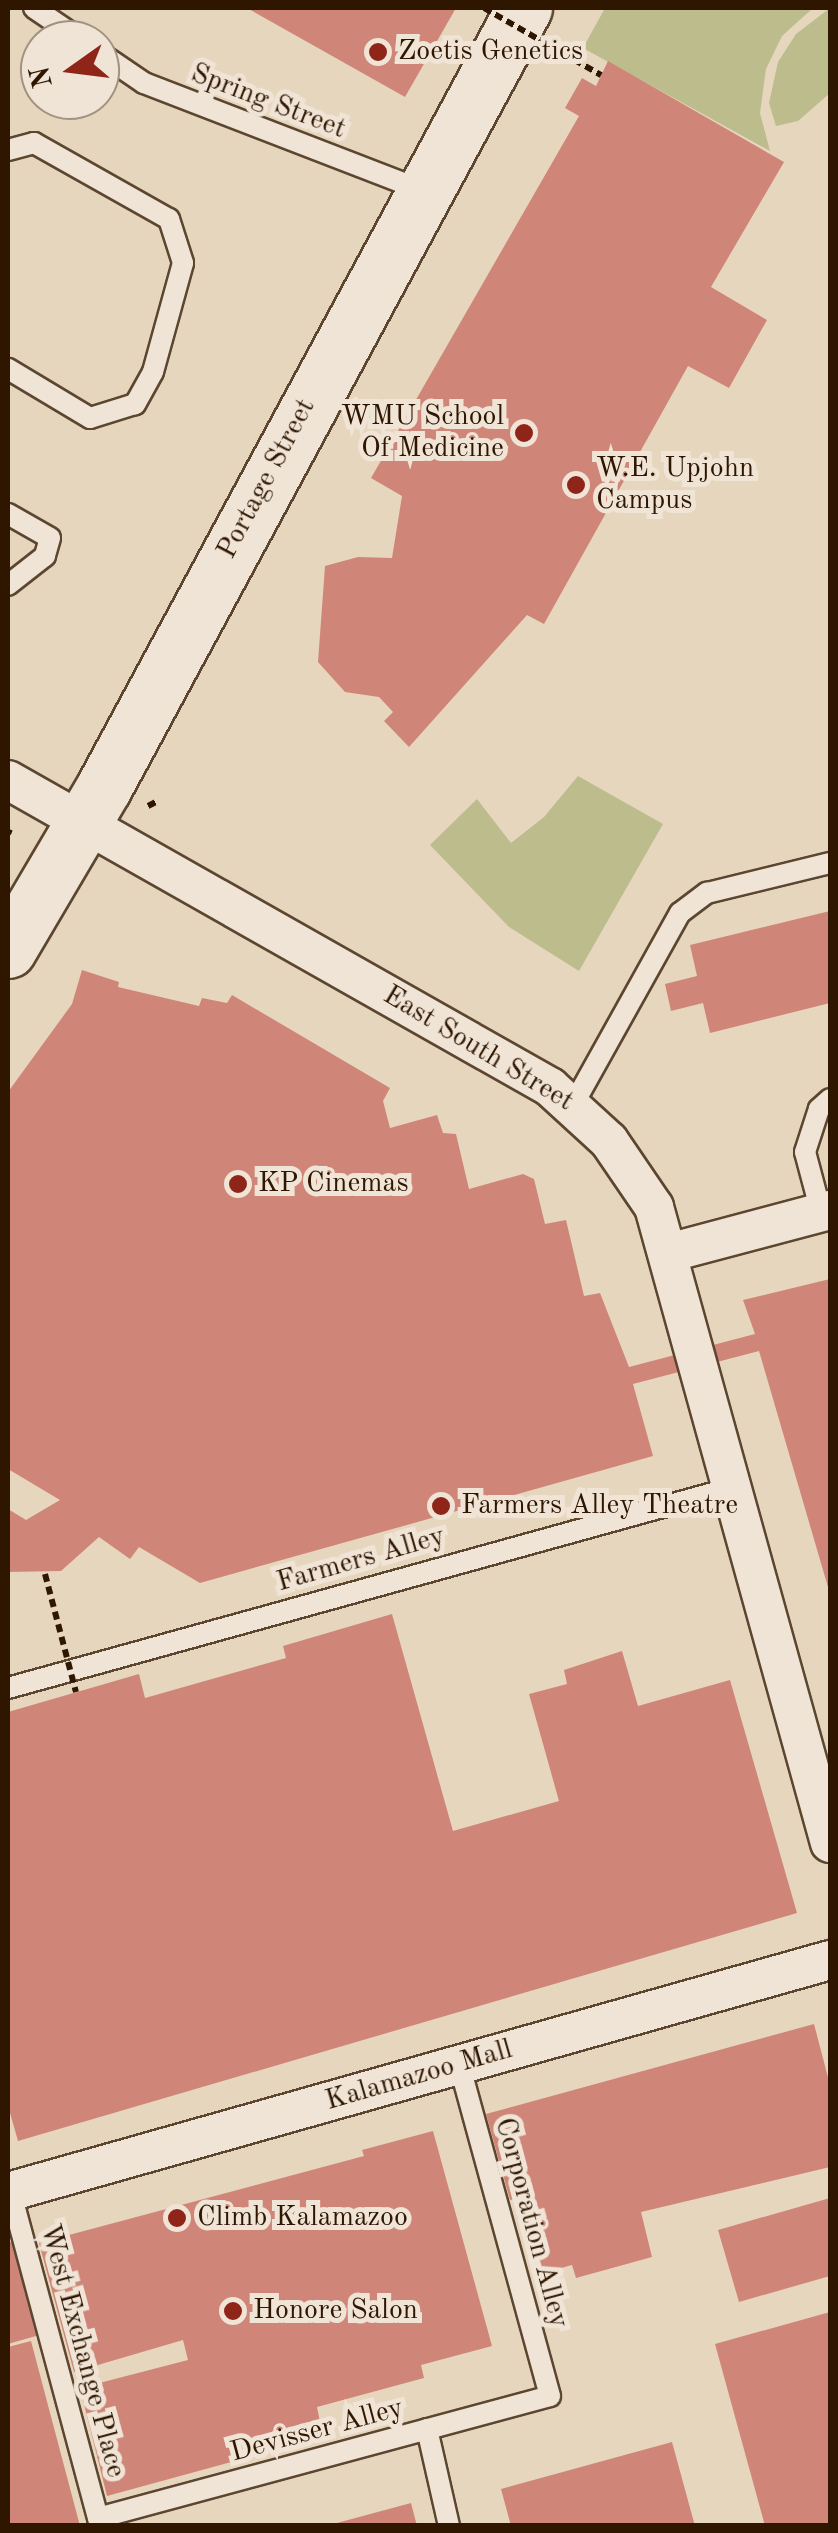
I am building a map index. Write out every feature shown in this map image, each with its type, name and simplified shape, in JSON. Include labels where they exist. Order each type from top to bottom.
[{"type":"street","name":"Portage Street","points":[[8,950],[86,820],[422,190],[524,8]]},
{"type":"street","name":"East South Street","points":[[8,780],[86,820],[572,1106],[634,1174],[654,1207],[668,1254],[830,1843]]},
{"type":"street","points":[[668,1254],[826,1211]]},
{"type":"street","name":"Kalamazoo Mall","points":[[9,2187],[830,1960]]},
{"type":"lane","name":"Spring Street","points":[[120,67],[144,84],[422,190]]},
{"type":"lane","points":[[8,150],[34,144],[169,219],[183,264],[154,372],[136,404],[90,418],[8,369]]},
{"type":"lane","points":[[8,514],[50,538],[46,556],[8,585]]},
{"type":"lane","points":[[572,1106],[680,913],[707,893],[830,864]]},
{"type":"lane","points":[[826,1211],[805,1152],[819,1109],[830,1098]]},
{"type":"lane","name":"Farmers Alley","points":[[8,1688],[731,1488]]},
{"type":"lane","name":"Corporation Alley","points":[[459,2064],[550,2396]]},
{"type":"lane","name":"West Exchange Place","points":[[9,2187],[99,2522]]},
{"type":"lane","name":"Devisser Alley","points":[[99,2522],[550,2396]]},
{"type":"lane","points":[[427,2430],[449,2526]]},
{"type":"path","points":[[484,8],[601,75]]},
{"type":"path","points":[[148,806],[158,801]]},
{"type":"path","points":[[45,1574],[76,1692]]},
{"type":"green space","points":[[605,8],[813,8],[782,36],[766,69],[760,113],[770,151],[583,48]]},
{"type":"green space","points":[[830,8],[830,93],[798,121],[776,126],[769,103],[778,62],[796,34]]},
{"type":"green space","points":[[578,776],[663,824],[579,971],[509,927],[430,845],[477,799],[511,843],[544,817]]},
{"type":"building","name":"Zoetis Genetics","points":[[247,8],[456,8],[405,97]]},
{"type":"building","name":"WMU School Of Medicine","points":[[608,61],[784,162],[711,287],[767,320],[729,388],[688,366],[544,624],[527,615],[409,747],[384,721],[393,712],[379,697],[345,692],[318,662],[325,566],[358,557],[392,558],[402,496],[371,478],[579,116],[565,108],[582,78],[596,86]]},
{"type":"building","points":[[830,911],[830,1003],[710,1033],[703,1003],[671,1011],[665,984],[697,976],[690,945]]},
{"type":"building","points":[[82,970],[119,982],[118,987],[199,1006],[202,998],[227,1003],[232,995],[390,1088],[383,1101],[390,1128],[437,1115],[443,1133],[456,1134],[469,1189],[523,1174],[534,1179],[545,1224],[566,1220],[584,1296],[600,1293],[629,1367],[755,1334],[743,1300],[830,1279],[830,1594],[759,1351],[633,1384],[653,1456],[200,1583],[139,1547],[130,1559],[99,1537],[61,1571],[8,1572],[8,1509],[26,1520],[60,1500],[8,1469],[8,1092],[72,1004]]},
{"type":"building","points":[[392,1614],[453,1831],[559,1801],[529,1694],[567,1684],[564,1670],[622,1651],[638,1706],[730,1680],[797,1913],[18,2141],[8,2106],[8,1712],[139,1674],[145,1698],[286,1658],[283,1646]]},
{"type":"building","points":[[814,2024],[830,2085],[830,2167],[641,2212],[652,2257],[576,2278],[572,2265],[543,2273],[518,2198],[510,2200],[486,2114]]},
{"type":"building","points":[[433,2131],[492,2346],[421,2365],[424,2378],[317,2407],[323,2437],[107,2496],[80,2388],[188,2360],[183,2340],[74,2372],[39,2243],[364,2156],[362,2150]]},
{"type":"building","points":[[830,2198],[830,2276],[739,2302],[718,2230]]},
{"type":"building","points":[[18,2240],[43,2334],[8,2344],[8,2243]]},
{"type":"building","points":[[830,2312],[830,2526],[765,2526],[715,2344]]},
{"type":"building","points":[[31,2341],[80,2526],[8,2526],[8,2347]]},
{"type":"building","points":[[672,2442],[695,2526],[511,2526],[501,2489]]},
{"type":"building","points":[[411,2503],[417,2526],[333,2526],[333,2524]]},
{"type":"place","name":"Zoetis Genetics","points":[[378,52]]},
{"type":"place","name":"WMU School Of Medicine","points":[[524,433]]},
{"type":"place","name":"W.E. Upjohn Campus","points":[[576,485]]},
{"type":"place","name":"KP Cinemas","points":[[238,1184]]},
{"type":"place","name":"Farmers Alley Theatre","points":[[441,1506]]},
{"type":"place","name":"Climb Kalamazoo","points":[[177,2218]]},
{"type":"place","name":"Honore Salon","points":[[233,2311]]}]
